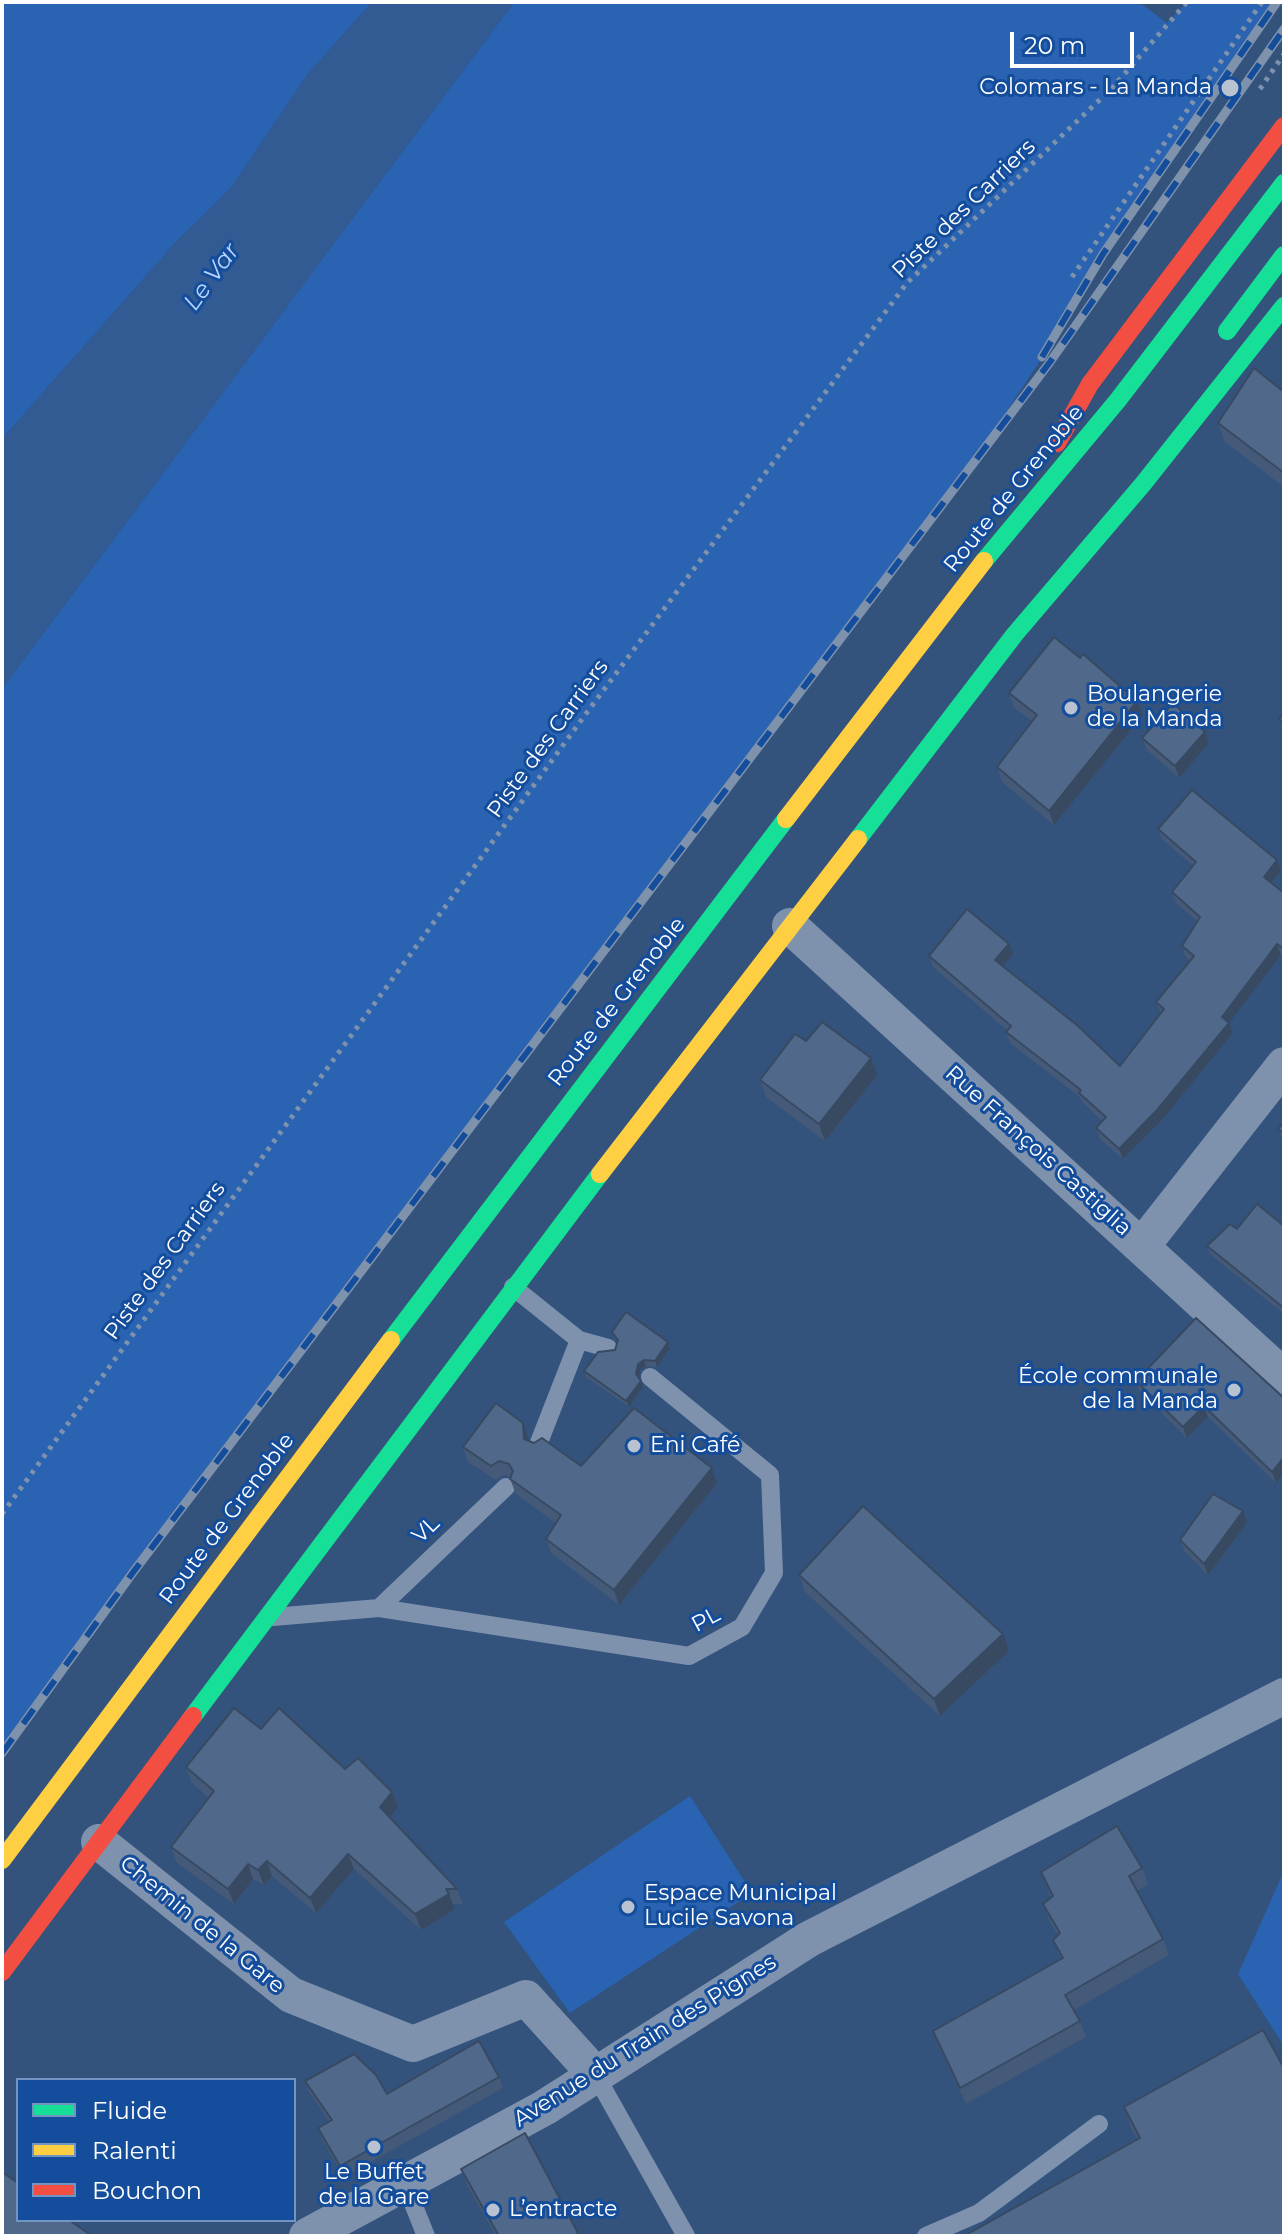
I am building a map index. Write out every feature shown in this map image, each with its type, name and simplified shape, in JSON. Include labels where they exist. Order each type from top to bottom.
[{"type":"main road","points":[[1011,526],[1090,384],[1284,126]]},
{"type":"main road","name":"Route de Grenoble","points":[[2,1860],[532,1152],[1011,526],[1118,400],[1284,183]]},
{"type":"main road","points":[[1218,343],[1284,255]]},
{"type":"main road","points":[[2,1972],[513,1287],[790,926],[1015,634],[1143,484],[1284,306]]},
{"type":"main road","points":[[1015,634],[1099,506]]},
{"type":"street","name":"Rue François Castiglia","points":[[790,926],[1284,1377]]},
{"type":"street","points":[[1142,1246],[1284,1065]]},
{"type":"street","name":"Avenue du Train des Pignes","points":[[307,2236],[544,2108],[809,1939],[1284,1696]]},
{"type":"street","name":"Chemin de la Gare","points":[[99,1842],[291,1995],[413,2044],[526,1998],[595,2074]]},
{"type":"lane","points":[[513,1287],[579,1340],[608,1348]]},
{"type":"lane","points":[[538,1445],[579,1340]]},
{"type":"lane","name":"PL","points":[[266,1618],[379,1608],[689,1656],[742,1627],[774,1573],[770,1475],[650,1377]]},
{"type":"lane","name":"VL","points":[[379,1608],[506,1487]]},
{"type":"lane","points":[[595,2074],[686,2236]]},
{"type":"lane","points":[[926,2236],[979,2213],[1099,2124]]},
{"type":"lane","points":[[404,2181],[426,2236]]},
{"type":"path","name":"Piste des Carriers","points":[[2,1514],[588,711],[907,283],[1113,87],[1187,2]]},
{"type":"path","points":[[1072,277],[1262,2]]},
{"type":"shaded area","points":[[2,2],[372,2],[307,75],[231,188],[176,242],[2,439]]},
{"type":"shaded area","points":[[514,2],[1139,2],[1167,23],[1187,2],[1277,2],[1103,254],[1036,367],[972,464],[134,1571],[2,1753],[2,689]]},
{"type":"shaded area","name":"Espace Municipal Lucile Savona","points":[[690,1796],[752,1893],[570,2013],[504,1922]]},
{"type":"shaded area","points":[[1284,1871],[1284,2046],[1238,1974]]},
{"type":"water","name":"Le Var","points":[[372,2],[514,2],[2,689],[2,439],[176,242],[231,188],[307,75]]},
{"type":"building","points":[[1254,368],[1284,392],[1284,473],[1218,423]]},
{"type":"building","points":[[1054,637],[1080,658],[1083,654],[1137,701],[1049,811],[997,767],[1037,715],[1009,693]]},
{"type":"building","points":[[1173,703],[1205,732],[1175,766],[1142,738]]},
{"type":"building","points":[[1192,790],[1277,860],[1264,877],[1284,893],[1284,949],[1277,944],[1222,1017],[1229,1023],[1157,1110],[1119,1149],[1096,1128],[1106,1117],[1079,1093],[1081,1090],[1006,1032],[1011,1026],[929,956],[967,909],[1009,944],[995,960],[1078,1026],[1120,1066],[1164,1009],[1156,1002],[1194,956],[1182,946],[1200,917],[1172,892],[1196,862],[1158,829]]},
{"type":"building","points":[[822,1022],[871,1058],[819,1124],[760,1080],[795,1034],[806,1041]]},
{"type":"building","points":[[1257,1204],[1284,1226],[1284,1308],[1207,1246],[1230,1224],[1237,1229]]},
{"type":"building","points":[[626,1312],[668,1342],[655,1361],[644,1360],[638,1364],[636,1374],[641,1381],[626,1401],[584,1371],[598,1352],[615,1350],[618,1340],[612,1332]]},
{"type":"building","points":[[1196,1318],[1284,1398],[1284,1457],[1272,1472],[1204,1406],[1183,1427],[1136,1381]]},
{"type":"building","points":[[496,1403],[523,1423],[524,1439],[534,1443],[542,1438],[581,1466],[634,1408],[712,1468],[614,1590],[546,1539],[561,1515],[510,1479],[513,1471],[509,1464],[499,1461],[491,1466],[463,1447]]},
{"type":"building","points":[[1213,1494],[1243,1511],[1204,1564],[1180,1540]]},
{"type":"building","points":[[863,1506],[1003,1634],[934,1699],[799,1575]]},
{"type":"building","points":[[234,1708],[261,1729],[279,1708],[345,1769],[358,1758],[392,1792],[380,1807],[457,1889],[446,1889],[449,1894],[415,1914],[348,1854],[310,1898],[267,1861],[258,1870],[248,1864],[228,1889],[171,1847],[214,1791],[186,1767]]},
{"type":"building","points":[[1117,1826],[1142,1868],[1129,1876],[1163,1939],[1065,1995],[1080,2021],[960,2088],[933,2031],[1063,1958],[1053,1940],[1060,1933],[1043,1904],[1053,1896],[1041,1872]]},
{"type":"building","points":[[1263,2030],[1284,2068],[1284,2236],[964,2236],[1140,2138],[1124,2107]]},
{"type":"building","points":[[479,2041],[499,2077],[340,2166],[318,2128],[332,2120],[305,2081],[354,2054],[376,2075],[387,2094]]},
{"type":"building","points":[[525,2133],[578,2233],[574,2236],[499,2236],[461,2169]]},
{"type":"building","points":[[2,2172],[16,2182],[16,2222],[72,2222],[92,2236],[2,2236]]},
{"type":"railway","points":[[1042,357],[1103,254],[1277,2]]},
{"type":"railway","points":[[2,1753],[134,1571],[1050,362],[1284,29]]},
{"type":"traffic: fast","points":[[984,561],[1118,400],[1284,183]]},
{"type":"traffic: fast","points":[[1227,331],[1284,255]]},
{"type":"traffic: fast","points":[[858,839],[1015,634],[1143,484],[1284,306]]},
{"type":"traffic: fast","points":[[391,1340],[786,819]]},
{"type":"traffic: fast","points":[[193,1716],[600,1174]]},
{"type":"traffic: slow","points":[[786,819],[984,561]]},
{"type":"traffic: slow","points":[[600,1174],[858,839]]},
{"type":"traffic: slow","points":[[2,1860],[391,1340]]},
{"type":"traffic: jam","points":[[1057,443],[1090,384],[1284,126]]},
{"type":"traffic: jam","points":[[2,1972],[193,1716]]},
{"type":"place","name":"Colomars - La Manda","points":[[1230,88]]},
{"type":"place","name":"Boulangerie de la Manda","points":[[1071,708]]},
{"type":"place","name":"École communale de la Manda","points":[[1234,1390]]},
{"type":"place","name":"Eni Café","points":[[634,1446]]},
{"type":"place","name":"Espace Municipal Lucile Savona","points":[[628,1907]]},
{"type":"place","name":"Le Buffet de la Gare","points":[[374,2147]]},
{"type":"place","name":"L’entracte","points":[[493,2210]]}]
